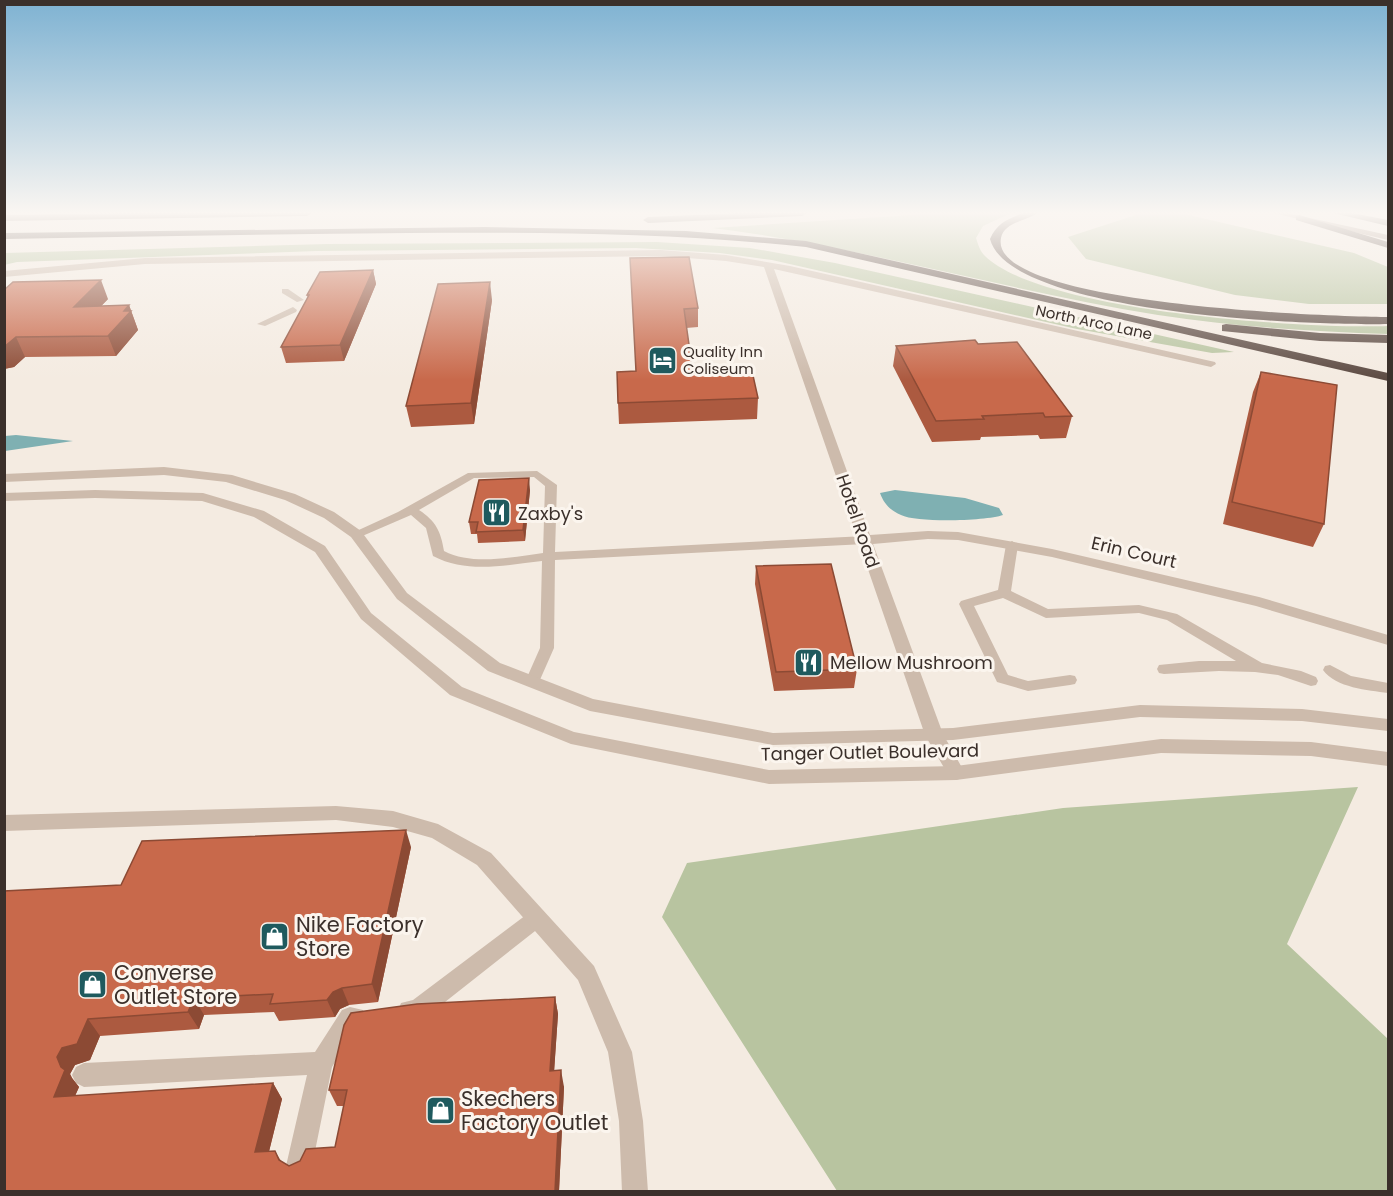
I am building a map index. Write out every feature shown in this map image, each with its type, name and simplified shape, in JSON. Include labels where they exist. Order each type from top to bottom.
[{"type":"highway","points":[[914,269],[1389,377]]},
{"type":"highway","points":[[1021,269],[1047,281],[1095,292],[1206,311],[1283,318],[1389,321]]},
{"type":"highway","points":[[1046,299],[1234,330],[1320,337],[1389,339]]},
{"type":"street","name":"North Arco Lane","points":[[4,274],[60,269]]},
{"type":"street","name":"Hotel Road","points":[[769,269],[934,735],[956,772]]},
{"type":"street","name":"North Arco Lane","points":[[785,269],[1211,364]]},
{"type":"street","name":"Tanger Outlet Boulevard","points":[[4,478],[164,471],[227,478],[290,497],[329,515],[356,534],[402,597],[494,667],[590,705],[772,739],[934,735],[1140,711],[1302,715],[1389,725]]},
{"type":"street","name":"Tanger Outlet Boulevard","points":[[4,497],[95,494],[203,497],[259,514],[320,549],[366,616],[456,691],[571,738],[769,777],[956,772],[1161,746],[1311,749],[1389,759]]},
{"type":"street","name":"Erin Court","points":[[865,540],[938,535],[1012,546],[1259,602],[1389,640]]},
{"type":"street","points":[[4,824],[336,813],[393,819],[438,832],[484,859],[586,973],[620,1052],[631,1121],[635,1191]]},
{"type":"street","points":[[299,1166],[321,1063],[350,1018],[418,1010],[537,918]]},
{"type":"street","points":[[84,1075],[321,1063]]},
{"type":"lane","points":[[285,291],[300,300]]},
{"type":"lane","points":[[262,324],[293,310]]},
{"type":"lane","points":[[356,534],[411,510],[472,475],[537,474],[551,485],[546,648],[532,682]]},
{"type":"lane","points":[[411,510],[427,520],[435,530],[438,553],[447,560],[499,561],[549,556],[865,540]]},
{"type":"lane","points":[[1004,593],[1012,546]]},
{"type":"lane","points":[[1070,680],[1028,686],[1002,678],[985,649],[966,604],[1004,593],[1046,614],[1139,609],[1172,617],[1261,669]]},
{"type":"lane","points":[[1164,669],[1204,664],[1304,673]]},
{"type":"lane","points":[[1337,678],[1389,688]]},
{"type":"green space","points":[[811,269],[861,269],[1234,352],[1212,353],[1077,329]]},
{"type":"green space","points":[[931,269],[1005,269],[1014,275],[1059,291],[1115,303],[1239,320],[1388,326],[1388,334],[1216,323],[1158,315]]},
{"type":"green space","points":[[1127,269],[1388,269],[1388,304],[1309,304],[1235,295]]},
{"type":"green space","points":[[1358,787],[1287,944],[1388,1039],[1388,1191],[837,1191],[662,917],[687,863],[1063,808]]},
{"type":"water","points":[[16,435],[73,441],[5,451],[5,436]]},
{"type":"water","points":[[895,490],[965,498],[999,508],[1003,515],[982,519],[952,520],[909,518],[891,509],[880,493]]},
{"type":"building","name":"Quality Inn Coliseum","points":[[631,269],[691,269],[698,308],[684,309],[693,373],[752,371],[758,398],[618,403],[617,372],[636,371]]},
{"type":"building","points":[[373,270],[340,345],[281,347],[320,272]]},
{"type":"building","points":[[101,280],[74,307],[129,305],[124,311],[131,311],[108,336],[16,337],[4,347],[4,290],[13,282]]},
{"type":"building","points":[[490,282],[471,403],[406,406],[438,284]]},
{"type":"building","points":[[975,340],[978,344],[1017,342],[1072,416],[1045,417],[1043,413],[936,421],[896,346]]},
{"type":"building","points":[[1261,372],[1337,385],[1324,524],[1232,502]]},
{"type":"building","points":[[529,478],[523,530],[476,532],[478,522],[469,522],[479,480]]},
{"type":"building","name":"Mellow Mushroom","points":[[831,564],[857,669],[776,672],[756,566]]},
{"type":"building","points":[[406,830],[372,984],[342,988],[333,992],[327,1000],[270,1004],[273,994],[194,998],[188,1012],[88,1019],[77,1044],[62,1048],[57,1057],[61,1067],[65,1070],[54,1097],[273,1083],[255,1152],[275,1151],[279,1160],[289,1166],[300,1161],[306,1149],[335,1147],[347,1090],[329,1090],[344,1025],[351,1013],[417,1004],[555,997],[550,1071],[561,1070],[555,1191],[4,1191],[4,891],[121,885],[142,841]]},
{"type":"place","name":"Quality Inn Coliseum","points":[[662,360]]},
{"type":"place","name":"Zaxby's","points":[[497,513]]},
{"type":"place","name":"Mellow Mushroom","points":[[809,662]]},
{"type":"place","name":"Nike Factory Store","points":[[275,936]]},
{"type":"place","name":"Converse Outlet Store","points":[[93,984]]},
{"type":"place","name":"Skechers Factory Outlet","points":[[440,1110]]}]
